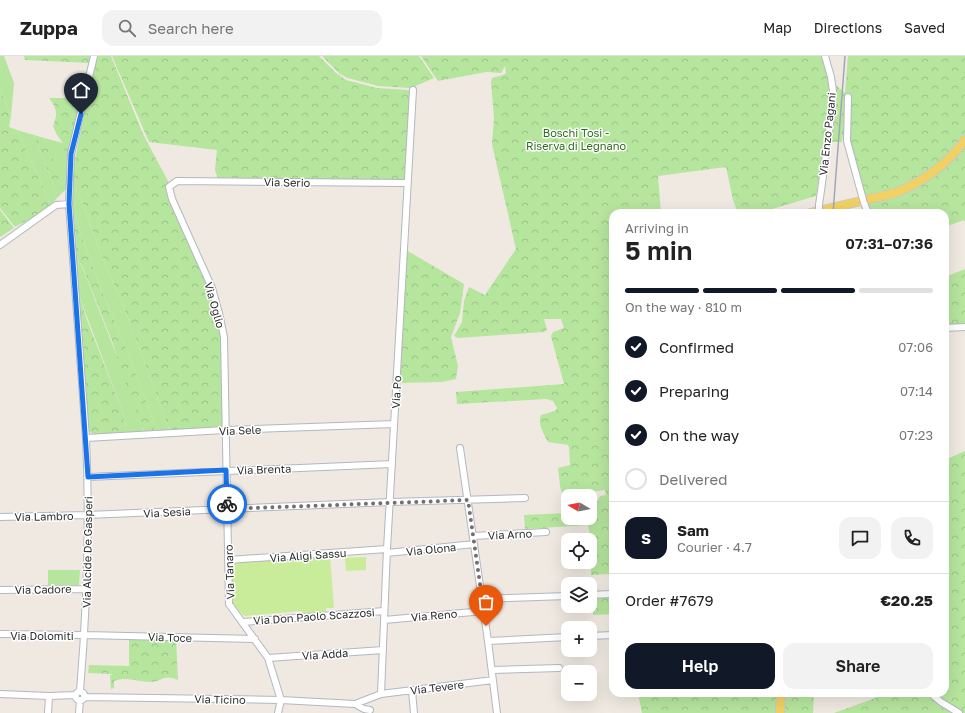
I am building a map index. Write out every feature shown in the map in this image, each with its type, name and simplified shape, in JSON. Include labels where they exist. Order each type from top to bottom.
[{"type":"main road","points":[[826,209],[895,193],[906,189],[923,180],[948,161],[965,140]]},
{"type":"main road","points":[[780,713],[781,697]]},
{"type":"street","name":"Via Alcide De Gasperi","points":[[79,713],[87,589],[88,477],[69,204],[71,154],[94,56]]},
{"type":"street","name":"Via Enzo Pagani","points":[[820,209],[833,91],[825,56]]},
{"type":"street","name":"Via Po","points":[[381,694],[387,551],[413,90]]},
{"type":"street","points":[[848,97],[847,141],[866,209]]},
{"type":"street","name":"Via Serio","points":[[169,187],[177,181],[407,184]]},
{"type":"street","name":"Via Oglio","points":[[169,187],[172,199],[207,278],[219,313],[224,337],[225,430]]},
{"type":"street","points":[[0,245],[56,205],[69,204]]},
{"type":"street","points":[[949,328],[965,327]]},
{"type":"street","name":"Via Sele","points":[[86,438],[225,430],[394,424]]},
{"type":"street","name":"Via Tanaro","points":[[225,430],[229,604],[268,658],[281,700]]},
{"type":"street","name":"Via Arno","points":[[460,448],[484,611],[497,713]]},
{"type":"street","name":"Via Brenta","points":[[88,477],[392,464]]},
{"type":"street","name":"Via Sesia","points":[[88,515],[390,502],[524,498]]},
{"type":"street","name":"Via Lambro","points":[[0,517],[88,515]]},
{"type":"street","name":"Via Arno","points":[[473,536],[546,532]]},
{"type":"street","name":"Via Olona","points":[[387,551],[474,544]]},
{"type":"street","name":"Via Aligi Sassu","points":[[228,560],[387,551]]},
{"type":"street","name":"Via Cadore","points":[[0,590],[87,589]]},
{"type":"street","points":[[597,594],[609,594]]},
{"type":"street","points":[[482,599],[561,596]]},
{"type":"street","name":"Via Don Paolo Scazzosi","points":[[243,622],[384,611]]},
{"type":"street","name":"Via Reno","points":[[384,620],[484,611]]},
{"type":"street","name":"Via Dolomiti","points":[[0,634],[85,635]]},
{"type":"street","name":"Via Toce","points":[[85,635],[255,639]]},
{"type":"street","points":[[597,636],[609,635]]},
{"type":"street","points":[[488,640],[561,637]]},
{"type":"street","name":"Via Adda","points":[[268,658],[383,650]]},
{"type":"street","points":[[492,670],[559,668]]},
{"type":"street","name":"Via Tevere","points":[[355,704],[381,694],[493,680]]},
{"type":"street","points":[[412,691],[414,713]]},
{"type":"street","name":"Via Ticino","points":[[0,694],[281,700],[355,704]]},
{"type":"street","points":[[48,713],[49,696]]},
{"type":"street","points":[[935,697],[959,713]]},
{"type":"street","points":[[367,699],[368,711]]},
{"type":"street","points":[[278,713],[281,700]]},
{"type":"street","points":[[355,704],[368,711]]},
{"type":"green space","points":[[0,56],[4,56],[14,83],[11,116],[0,88]]},
{"type":"green space","points":[[24,56],[91,56],[90,63],[25,60]]},
{"type":"green space","points":[[96,56],[111,56],[143,134],[169,183],[198,266],[212,296],[222,331],[224,425],[222,428],[170,431],[123,305],[103,259],[80,197],[71,179]]},
{"type":"green space","points":[[112,56],[319,56],[336,73],[346,80],[377,88],[408,90],[411,93],[405,181],[218,179],[215,170],[217,150],[149,142]]},
{"type":"green space","points":[[322,56],[419,56],[434,78],[411,88],[378,86],[348,78],[340,74]]},
{"type":"green space","name":"Boschi Tosi - Riserva di Legnano","points":[[421,56],[822,56],[829,79],[845,93],[848,56],[965,56],[965,222],[964,220],[949,226],[949,209],[863,209],[843,134],[842,142],[825,142],[816,196],[772,209],[736,209],[726,167],[658,176],[661,209],[609,209],[609,574],[591,575],[591,569],[597,569],[597,533],[590,533],[588,525],[597,525],[597,502],[600,496],[606,495],[605,490],[597,491],[597,489],[561,489],[558,468],[570,465],[569,447],[568,445],[548,442],[540,422],[541,415],[555,411],[557,408],[553,401],[546,399],[457,404],[456,392],[564,384],[551,336],[553,332],[564,328],[561,319],[544,319],[547,330],[544,332],[458,338],[454,336],[462,322],[464,301],[469,287],[485,295],[516,249],[492,144],[494,118],[491,82],[492,78],[506,73],[505,66],[501,73],[486,72],[438,81]]},
{"type":"green space","points":[[0,88],[11,116],[9,127],[17,130],[51,205],[41,213],[15,227],[0,208]]},
{"type":"green space","points":[[49,98],[77,98],[80,105],[68,162],[63,143],[53,126],[56,118],[56,111]]},
{"type":"green space","points":[[17,130],[34,135],[58,197],[51,205]]},
{"type":"green space","points":[[34,135],[44,138],[58,171],[62,189],[58,197]]},
{"type":"green space","points":[[44,138],[63,143],[68,162],[66,189],[60,195],[62,188],[61,182]]},
{"type":"green space","points":[[71,179],[80,197],[103,259],[123,305],[170,431],[155,432],[152,417],[71,209]]},
{"type":"green space","points":[[71,209],[152,417],[155,432],[144,432],[123,377],[112,341],[83,268],[74,252]]},
{"type":"green space","points":[[0,210],[14,228],[0,237]]},
{"type":"green space","points":[[406,250],[464,284],[460,313],[451,337],[458,366],[456,379],[442,382],[398,383]]},
{"type":"green space","points":[[74,252],[84,271],[144,432],[126,432],[122,410],[77,288]]},
{"type":"green space","points":[[965,269],[965,328],[949,329],[949,275]]},
{"type":"green space","points":[[77,288],[87,320],[122,410],[127,431],[125,433],[93,434],[89,431]]},
{"type":"green space","points":[[965,451],[965,713],[834,713],[878,697],[949,697],[949,458]]},
{"type":"green space","name":"Boschi Tosi - Riserva di Legnano","points":[[561,513],[561,525],[588,525],[525,529],[524,515]]},
{"type":"green space","points":[[330,555],[334,608],[326,608],[326,612],[302,614],[301,611],[245,616],[232,603],[231,564],[233,562]]},
{"type":"green space","points":[[366,557],[366,570],[346,571],[345,558]]},
{"type":"green space","points":[[48,570],[80,570],[79,585],[48,585]]},
{"type":"green space","points":[[609,595],[609,614],[593,615],[593,613],[597,613],[597,597]]},
{"type":"green space","points":[[129,637],[176,639],[178,680],[166,678],[146,682],[123,679],[114,681],[114,688],[111,689],[110,675],[112,674],[88,673],[89,665],[129,666]]},
{"type":"green space","points":[[639,697],[814,697],[813,713],[642,713]]},
{"type":"railway","points":[[833,209],[845,56]]},
{"type":"way so far","points":[[227,504],[227,509],[468,500],[486,626]]},
{"type":"route","points":[[81,114],[71,154],[69,204],[88,477],[226,470],[227,504]]}]
